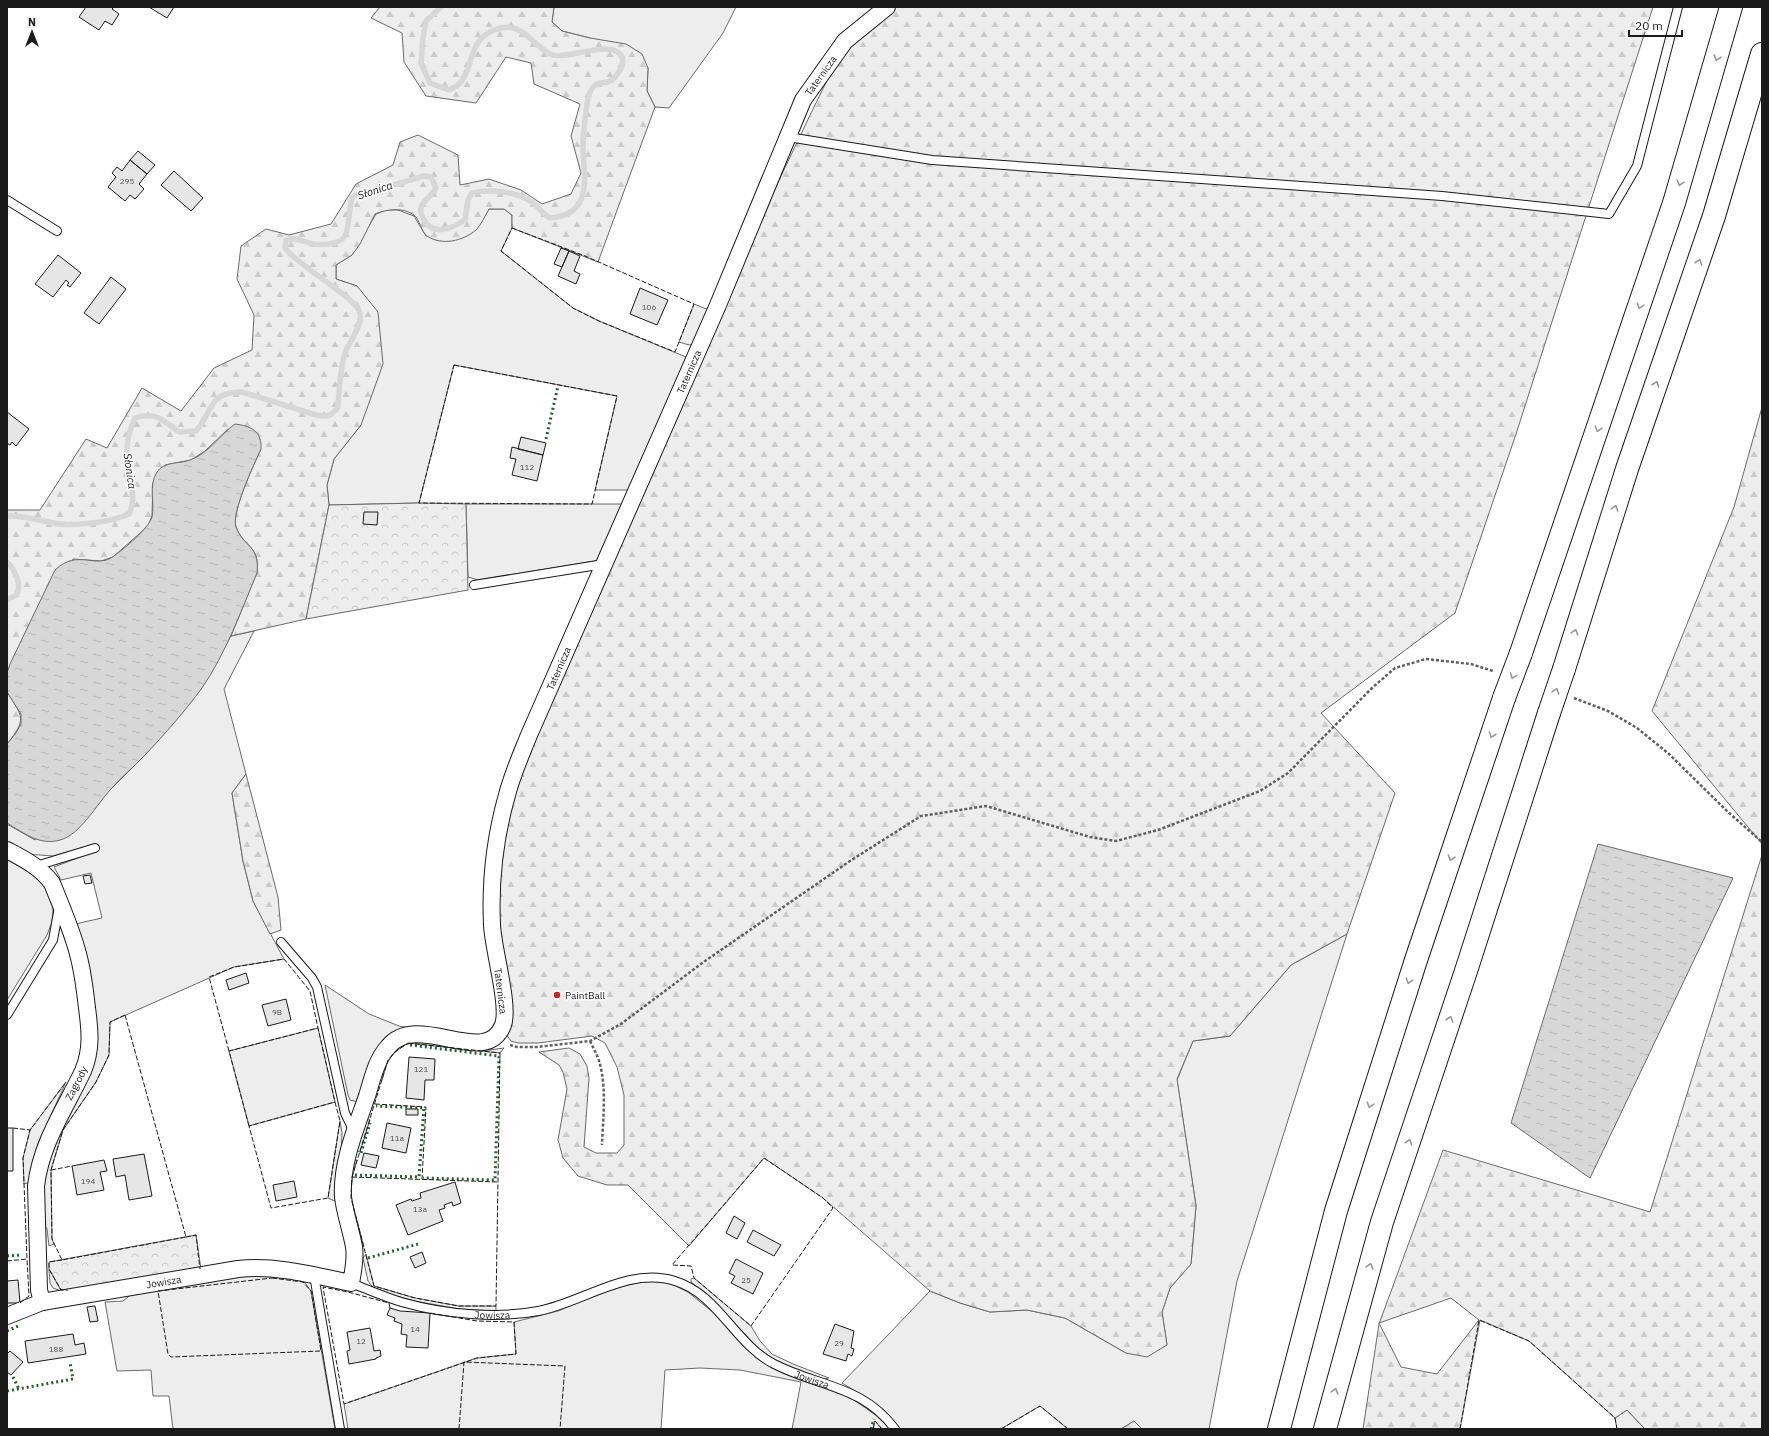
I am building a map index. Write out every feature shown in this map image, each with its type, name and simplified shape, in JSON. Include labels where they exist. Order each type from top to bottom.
[{"type":"highway","points":[[1279,1429],[1336,1211],[1416,960],[1504,698],[1521,653],[1674,203],[1731,7]]},
{"type":"highway","points":[[1325,1429],[1382,1222],[1466,971],[1627,469],[1714,216],[1762,54]]},
{"type":"street","name":"Taternicza","points":[[495,1036],[500,1032],[504,1020],[503,994],[492,927],[491,896],[501,819],[507,795],[529,735],[718,305],[804,100],[844,41],[887,7]]},
{"type":"street","name":"Zagrody","points":[[7,850],[36,866],[52,883],[78,954],[82,972],[90,1044],[88,1057],[83,1071],[56,1120],[38,1170],[36,1186],[39,1290],[42,1302]]},
{"type":"street","points":[[351,1283],[355,1259],[354,1247],[345,1210],[343,1184],[354,1133],[382,1054],[394,1040],[410,1034],[417,1033],[475,1043],[490,1040],[495,1036]]},
{"type":"street","name":"Jowisza","points":[[42,1302],[238,1269],[264,1268],[314,1275],[351,1283]]},
{"type":"street","points":[[7,1316],[42,1302]]},
{"type":"lane","points":[[788,137],[932,160],[1442,196],[1609,214],[1637,166],[1678,7]]},
{"type":"lane","points":[[7,200],[58,231]]},
{"type":"lane","points":[[474,585],[604,564]]},
{"type":"lane","points":[[36,866],[95,848]]},
{"type":"lane","points":[[7,1015],[53,940],[60,902]]},
{"type":"lane","points":[[281,942],[312,978],[316,987],[345,1113],[354,1133]]},
{"type":"lane","points":[[314,1275],[340,1429]]},
{"type":"lane","name":"Jowisza","points":[[351,1283],[405,1303],[461,1314],[519,1314],[569,1303],[618,1283],[646,1277],[662,1277],[676,1281],[700,1294],[762,1357],[804,1377],[854,1394],[876,1409],[895,1429]]},
{"type":"path","points":[[495,1036],[508,1044],[517,1047],[537,1048],[590,1041],[621,1024],[705,961],[850,861],[921,816],[986,806],[1090,837],[1116,841],[1158,830],[1190,818]]},
{"type":"path","points":[[590,1041],[599,1061],[602,1076],[602,1145]]},
{"type":"shaded area","points":[[554,7],[736,7],[723,33],[669,108],[655,107],[647,91],[648,68],[590,38],[562,31],[552,22]]},
{"type":"shaded area","points":[[489,209],[504,209],[512,215],[512,228],[501,251],[573,308],[599,321],[686,357],[685,367],[632,490],[595,490],[617,396],[454,365],[419,503],[329,505],[327,485],[334,459],[361,425],[357,286],[336,279],[336,265],[352,255],[376,214],[386,210],[398,210],[414,216],[426,236],[476,230]]},
{"type":"shaded area","points":[[694,304],[709,310],[695,344],[689,345],[679,342]]},
{"type":"shaded area","points":[[466,504],[626,504],[601,560],[478,580],[468,577]]},
{"type":"shaded area","points":[[254,631],[224,689],[246,774],[232,793],[243,861],[253,901],[284,959],[234,967],[110,1022],[109,1055],[96,1082],[63,1130],[51,1170],[52,1239],[54,1244],[49,1246],[47,1229],[41,1218],[45,1160],[88,1073],[75,924],[102,918],[91,873],[61,880],[54,867],[98,850],[96,844],[53,856],[27,854],[7,843],[7,824],[35,840],[111,789],[145,755],[203,686],[231,636]]},
{"type":"shaded area","points":[[7,857],[40,877],[52,897],[53,909],[52,922],[47,935],[7,1000]]},
{"type":"shaded area","points":[[1347,934],[1237,1281],[1209,1429],[1142,1429],[1134,1421],[1121,1429],[1068,1429],[1040,1406],[1001,1429],[899,1429],[879,1406],[842,1383],[930,1291],[960,1303],[990,1312],[1027,1310],[1065,1318],[1126,1353],[1167,1345],[1162,1312],[1170,1288],[1191,1264],[1196,1206],[1177,1080],[1193,1041],[1230,1036],[1291,965]]},
{"type":"shaded area","points":[[325,985],[369,1014],[399,1026],[420,1030],[403,1031],[358,1102],[350,1100],[348,1095]]},
{"type":"shaded area","points":[[318,1028],[335,1102],[249,1126],[229,1051]]},
{"type":"shaded area","points":[[413,1040],[476,1049],[489,1050],[504,1048],[500,1053],[408,1043],[395,1052],[388,1060],[382,1080],[378,1079],[391,1051]]},
{"type":"shaded area","points":[[66,1082],[38,1144],[30,1182],[24,1184],[23,1158],[30,1130]]},
{"type":"shaded area","points":[[365,1119],[370,1120],[360,1152],[355,1150]]},
{"type":"shaded area","points":[[340,1121],[342,1133],[339,1203],[328,1198]]},
{"type":"shaded area","points":[[354,1160],[357,1160],[352,1177],[351,1198],[364,1247],[360,1245],[349,1198]]},
{"type":"shaded area","points":[[366,1254],[374,1286],[415,1298],[459,1306],[496,1306],[496,1311],[459,1309],[415,1301],[375,1290],[368,1281],[363,1258]]},
{"type":"shaded area","points":[[49,1269],[61,1290],[74,1291],[64,1292],[53,1288],[50,1283]]},
{"type":"shaded area","points":[[240,1273],[301,1277],[311,1291],[335,1429],[173,1429],[169,1396],[153,1396],[151,1370],[117,1371],[105,1302],[123,1301],[133,1293]]},
{"type":"shaded area","points":[[694,1278],[751,1326],[760,1341],[772,1354],[829,1378],[824,1379],[791,1368],[775,1360],[759,1349],[707,1295],[691,1282],[691,1279]]},
{"type":"shaded area","points":[[644,1281],[665,1282],[688,1292],[714,1313],[750,1352],[764,1362],[779,1371],[803,1381],[839,1392],[854,1400],[877,1416],[890,1429],[882,1429],[875,1421],[873,1429],[792,1429],[801,1382],[740,1370],[700,1368],[665,1370],[661,1429],[348,1429],[344,1404],[477,1358],[516,1354],[514,1322],[558,1311],[612,1289]]},
{"type":"shaded area","points":[[1627,1410],[1645,1429],[1617,1429],[1615,1418]]},
{"type":"green space","points":[[380,7],[554,7],[552,22],[562,31],[590,38],[626,44],[642,54],[648,68],[647,91],[655,107],[598,262],[512,228],[512,215],[504,209],[489,209],[476,230],[465,237],[452,241],[439,241],[427,236],[416,217],[410,212],[395,210],[375,214],[360,244],[352,255],[336,265],[336,279],[357,286],[378,312],[383,364],[361,425],[334,459],[327,485],[329,505],[306,619],[231,636],[257,572],[257,563],[254,551],[239,534],[235,520],[244,488],[261,449],[228,429],[205,451],[191,460],[165,465],[153,483],[152,516],[148,526],[113,557],[101,561],[73,559],[7,673],[7,510],[40,510],[86,439],[107,448],[142,388],[181,411],[214,368],[252,350],[254,315],[237,279],[241,246],[266,229],[289,235],[331,224],[356,184],[393,165],[400,142],[418,135],[458,155],[460,185],[489,179],[521,190],[542,204],[571,194],[581,173],[571,136],[580,104],[534,84],[531,63],[506,57],[476,103],[426,96],[404,62],[402,33],[371,18]]},
{"type":"green space","points":[[891,7],[1653,7],[1516,434],[1455,613],[1321,713],[1395,793],[1347,934],[1291,965],[1230,1036],[1193,1041],[1177,1079],[1196,1206],[1191,1264],[1170,1288],[1162,1312],[1167,1345],[1147,1357],[1126,1353],[1065,1318],[1027,1310],[990,1312],[960,1303],[930,1291],[823,1198],[764,1158],[689,1246],[628,1185],[607,1185],[578,1176],[563,1158],[558,1140],[567,1089],[563,1072],[559,1065],[539,1052],[569,1048],[580,1054],[587,1066],[589,1078],[584,1147],[596,1153],[617,1153],[624,1145],[624,1095],[617,1067],[605,1043],[592,1036],[538,1043],[518,1043],[511,1041],[506,1034],[496,896],[510,796],[719,306],[813,109],[846,42]]},
{"type":"green space","points":[[1762,407],[1762,844],[1652,711],[1734,507]]},
{"type":"green space","points":[[419,503],[466,504],[468,590],[306,619],[329,505]]},
{"type":"green space","points":[[7,692],[17,707],[20,723],[18,729],[7,744]]},
{"type":"green space","points":[[246,774],[278,897],[281,930],[270,934],[253,901],[243,861],[232,793]]},
{"type":"green space","points":[[1762,855],[1762,1429],[1645,1429],[1627,1410],[1615,1418],[1529,1341],[1480,1320],[1460,1429],[1363,1429],[1379,1323],[1443,1150],[1650,1212]],"holes":[[[1451,1298],[1479,1320],[1437,1374],[1401,1367],[1379,1323]]]},
{"type":"green space","points":[[196,1235],[201,1269],[74,1291],[61,1290],[49,1269],[49,1262]]},
{"type":"green space","points":[[1134,1421],[1142,1429],[1121,1429]]},
{"type":"water","points":[[235,424],[246,426],[254,430],[260,438],[261,443],[261,449],[244,488],[235,520],[239,534],[254,552],[257,564],[257,573],[218,661],[211,675],[182,714],[145,755],[115,785],[81,826],[67,837],[60,840],[46,841],[32,838],[7,823],[7,744],[21,724],[21,714],[7,692],[7,673],[55,570],[71,560],[107,560],[124,548],[141,533],[150,522],[153,512],[152,489],[154,477],[160,468],[168,464],[190,460],[203,453]]},
{"type":"water","points":[[1598,844],[1733,878],[1590,1178],[1511,1123]]},
{"type":"building","points":[[86,7],[114,7],[112,9],[119,14],[112,25],[105,21],[99,30],[79,17]]},
{"type":"building","points":[[149,7],[174,7],[167,18]]},
{"type":"building","points":[[138,151],[155,165],[147,174],[130,160]]},
{"type":"building","points":[[130,160],[147,174],[139,184],[144,189],[135,199],[130,195],[125,201],[108,187],[116,177],[112,173],[117,167],[122,171]]},
{"type":"building","points":[[174,171],[203,198],[191,211],[161,185]]},
{"type":"building","points":[[561,248],[569,251],[562,267],[554,264]]},
{"type":"building","points":[[569,251],[580,256],[574,271],[580,274],[576,284],[558,276]]},
{"type":"building","points":[[58,255],[81,273],[70,287],[67,285],[69,283],[66,280],[53,297],[35,284]]},
{"type":"building","points":[[111,277],[126,289],[99,324],[84,313]]},
{"type":"building","points":[[640,288],[668,300],[657,325],[630,314]]},
{"type":"building","points":[[7,412],[29,429],[16,446],[12,442],[10,445],[7,443]]},
{"type":"building","points":[[521,437],[546,443],[543,455],[518,449]]},
{"type":"building","points":[[512,447],[543,455],[537,481],[512,475],[516,459],[510,458]]},
{"type":"building","points":[[364,512],[378,512],[377,525],[363,524]]},
{"type":"building","points":[[90,875],[92,883],[85,884],[83,876]]},
{"type":"building","points":[[246,973],[249,983],[229,990],[226,980]]},
{"type":"building","points":[[286,999],[291,1020],[268,1026],[262,1005]]},
{"type":"building","points":[[409,1057],[435,1059],[434,1080],[425,1080],[424,1100],[406,1098]]},
{"type":"building","points":[[406,1109],[418,1109],[418,1115],[406,1115]]},
{"type":"building","points":[[387,1123],[411,1128],[406,1153],[382,1148]]},
{"type":"building","points":[[7,1128],[13,1128],[13,1171],[7,1171]]},
{"type":"building","points":[[364,1153],[379,1156],[376,1168],[361,1165]]},
{"type":"building","points":[[144,1154],[152,1196],[129,1200],[125,1175],[116,1177],[113,1159]]},
{"type":"building","points":[[104,1160],[107,1171],[100,1172],[104,1190],[77,1195],[72,1166]]},
{"type":"building","points":[[294,1181],[297,1197],[276,1201],[273,1185]]},
{"type":"building","points":[[455,1182],[461,1203],[453,1206],[452,1202],[444,1205],[445,1208],[439,1210],[443,1221],[408,1235],[396,1205],[411,1199],[412,1201],[421,1198],[420,1193]]},
{"type":"building","points":[[734,1216],[745,1223],[737,1239],[726,1233]]},
{"type":"building","points":[[753,1230],[781,1245],[774,1256],[747,1242]]},
{"type":"building","points":[[422,1252],[426,1263],[415,1268],[410,1257]]},
{"type":"building","points":[[736,1259],[763,1273],[753,1294],[731,1283],[735,1276],[729,1273]]},
{"type":"building","points":[[18,1280],[20,1303],[7,1303],[7,1281]]},
{"type":"building","points":[[95,1306],[98,1321],[90,1322],[87,1307]]},
{"type":"building","points":[[390,1308],[400,1311],[430,1313],[428,1348],[406,1347],[407,1335],[401,1334],[402,1324],[394,1321],[395,1318],[387,1315]]},
{"type":"building","points":[[835,1324],[854,1331],[851,1348],[854,1349],[852,1356],[848,1354],[846,1361],[823,1354]]},
{"type":"building","points":[[370,1328],[374,1351],[380,1350],[381,1356],[376,1359],[349,1364],[347,1351],[350,1350],[347,1332]]},
{"type":"building","points":[[73,1334],[75,1345],[84,1343],[86,1354],[28,1363],[25,1341]]},
{"type":"building","points":[[10,1351],[23,1362],[11,1375],[7,1372],[7,1354]]},
{"type":"waterway","name":"Słonica","points":[[7,516],[25,517],[61,524],[81,524],[113,519],[129,514],[133,496],[127,462],[127,449],[128,436],[135,418],[142,416],[154,416],[179,432],[196,431],[217,399],[223,395],[242,392],[316,415],[326,416],[333,413],[338,407],[343,359],[358,328],[360,313],[357,307],[349,299],[302,264],[285,248],[286,240],[290,239],[296,239],[313,244],[330,244],[342,239],[345,236],[347,229],[352,198],[357,194],[370,192],[424,176],[431,177],[436,188],[423,203],[421,214],[428,225],[438,230],[455,226],[465,220],[468,200],[472,193],[495,191],[520,196],[533,203],[550,218],[564,215],[574,210],[580,201],[583,192],[583,137],[589,94],[594,86],[599,83],[608,82],[614,78],[622,66],[623,62],[621,55],[615,50],[607,49],[555,55],[548,53],[524,33],[511,27],[503,27],[485,35],[479,41],[475,47],[464,77],[456,87],[449,90],[430,83],[421,63],[426,21],[441,7]]},
{"type":"waterway","name":"Słonica","points":[[7,562],[17,577],[19,587],[16,595],[7,600]]},
{"type":"hedge","points":[[546,439],[558,386]]},
{"type":"hedge","points":[[410,1045],[499,1056],[495,1180],[423,1178]]},
{"type":"hedge","points":[[355,1175],[419,1177],[424,1108],[376,1106]]},
{"type":"hedge","points":[[361,1153],[370,1123]]},
{"type":"hedge","points":[[368,1258],[418,1244]]},
{"type":"hedge","points":[[7,1256],[21,1255]]},
{"type":"hedge","points":[[7,1331],[18,1326]]},
{"type":"hedge","points":[[7,1391],[73,1379],[70,1362]]},
{"type":"hedge","points":[[13,1377],[19,1389]]},
{"type":"hedge","points":[[871,1429],[874,1419]]},
{"type":"fence","points":[[512,228],[585,256],[694,304],[675,352],[599,321],[573,308],[501,251],[512,228]]},
{"type":"fence","points":[[454,365],[617,396],[592,504],[419,503],[454,365]]},
{"type":"fence","points":[[229,1051],[209,977],[234,967],[284,959],[310,991],[318,1028]]},
{"type":"fence","points":[[125,1015],[186,1237],[62,1260],[52,1239],[51,1170],[63,1130],[96,1082],[109,1055],[110,1022],[125,1015]]},
{"type":"fence","points":[[249,1126],[229,1051],[318,1028],[335,1102]]},
{"type":"fence","points":[[408,1043],[500,1053],[496,1306],[459,1306],[415,1298],[374,1286],[351,1198],[352,1177],[388,1060],[395,1052],[408,1043]]},
{"type":"fence","points":[[13,1128],[30,1130],[66,1082]]},
{"type":"fence","points":[[335,1102],[340,1121],[328,1198],[271,1208],[249,1126],[335,1102]]},
{"type":"fence","points":[[375,1104],[426,1107],[422,1179]]},
{"type":"fence","points":[[7,1261],[27,1259],[23,1158],[30,1130]]},
{"type":"fence","points":[[764,1158],[823,1198],[833,1208],[751,1326],[694,1278],[691,1266],[672,1265],[764,1158]]},
{"type":"fence","points":[[51,1170],[72,1166]]},
{"type":"fence","points":[[352,1177],[498,1182]]},
{"type":"fence","points":[[186,1237],[196,1235],[200,1269]]},
{"type":"fence","points":[[20,1303],[29,1296],[27,1259]]},
{"type":"fence","points":[[62,1260],[49,1262],[49,1269],[61,1290],[68,1290]]},
{"type":"fence","points":[[272,1278],[303,1282],[311,1291],[321,1351],[171,1357],[168,1354],[158,1291],[272,1278]]},
{"type":"fence","points":[[390,1308],[389,1303],[323,1287],[344,1404],[477,1358],[516,1354],[514,1322],[477,1321],[430,1313]]},
{"type":"fence","points":[[1460,1429],[1479,1320],[1529,1341],[1615,1418],[1617,1429]]},
{"type":"fence","points":[[459,1429],[464,1362],[565,1366],[560,1429]]},
{"type":"fence","points":[[1001,1429],[1040,1406],[1068,1429]]},
{"type":"fence","points":[[873,1429],[875,1421],[882,1429]]},
{"type":"place","name":"PaintBall","points":[[557,995]]}]
